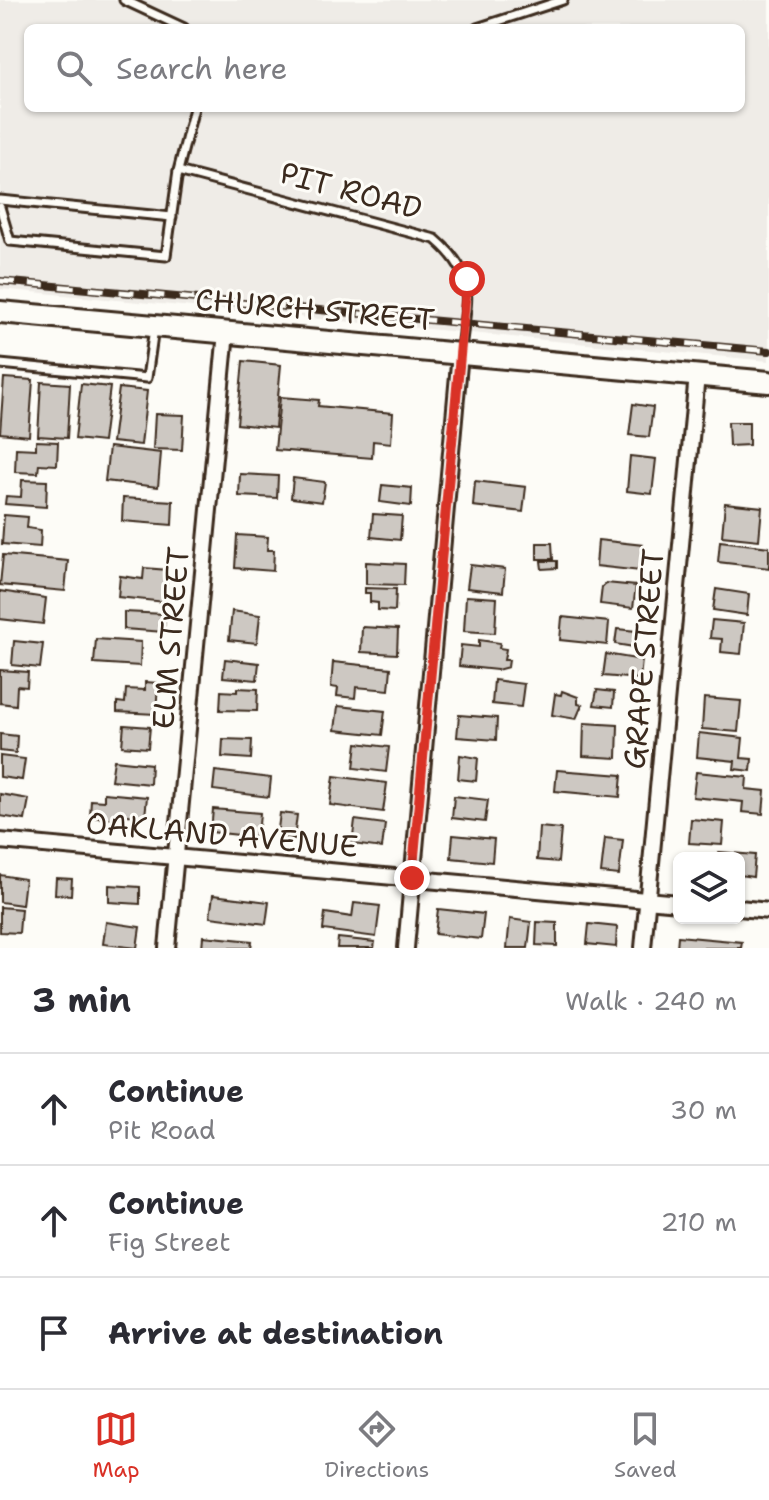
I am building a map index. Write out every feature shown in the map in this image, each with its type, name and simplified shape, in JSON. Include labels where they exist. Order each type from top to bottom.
[{"type":"street","name":"CHURCH STREET","points":[[0,312],[769,382]]},
{"type":"street","name":"ELM STREET","points":[[167,948],[226,332]]},
{"type":"street","points":[[406,948],[460,353]]},
{"type":"street","name":"GRAPE STREET","points":[[643,948],[697,375]]},
{"type":"street","name":"OAKLAND AVENUE","points":[[0,841],[673,902]]},
{"type":"street","points":[[745,909],[769,911]]},
{"type":"lane","points":[[124,0],[175,24]]},
{"type":"lane","points":[[489,24],[563,0]]},
{"type":"lane","points":[[0,207],[10,241],[166,256],[178,171],[193,112]]},
{"type":"lane","name":"PIT ROAD","points":[[178,171],[435,239],[456,256],[467,279],[460,353]]},
{"type":"lane","points":[[0,200],[172,217]]},
{"type":"lane","points":[[0,364],[147,378],[154,326]]},
{"type":"shaded area","points":[[0,0],[769,0],[769,361],[0,289]]},
{"type":"building","points":[[243,361],[281,365],[275,428],[237,424]]},
{"type":"building","points":[[4,378],[33,380],[29,436],[0,433]]},
{"type":"building","points":[[41,382],[70,384],[67,438],[38,436]]},
{"type":"building","points":[[81,384],[110,387],[103,442],[75,439]]},
{"type":"building","points":[[119,388],[147,391],[141,445],[112,442]]},
{"type":"building","points":[[280,397],[319,400],[318,406],[393,413],[391,443],[373,441],[372,458],[275,450]]},
{"type":"building","points":[[633,404],[653,407],[649,437],[629,435]]},
{"type":"building","points":[[155,414],[184,415],[182,450],[153,449]]},
{"type":"building","points":[[728,422],[749,422],[749,445],[729,446]]},
{"type":"building","points":[[36,441],[58,442],[57,465],[39,464],[38,473],[15,472],[16,448],[36,449]]},
{"type":"building","points":[[109,447],[161,453],[158,487],[105,481]]},
{"type":"building","points":[[630,456],[656,459],[652,494],[627,491]]},
{"type":"building","points":[[240,474],[278,476],[277,498],[239,496]]},
{"type":"building","points":[[293,478],[325,482],[322,502],[291,498]]},
{"type":"building","points":[[22,480],[47,481],[46,507],[5,504],[6,496],[21,497]]},
{"type":"building","points":[[475,481],[526,487],[523,512],[473,506]]},
{"type":"building","points":[[382,485],[412,488],[411,506],[380,502]]},
{"type":"building","points":[[123,498],[173,501],[172,525],[122,521]]},
{"type":"building","points":[[725,503],[762,507],[759,540],[722,536]]},
{"type":"building","points":[[373,514],[402,516],[400,540],[371,537]]},
{"type":"building","points":[[4,515],[28,517],[27,528],[41,530],[40,547],[2,544]]},
{"type":"building","points":[[237,535],[268,537],[267,550],[274,550],[273,571],[235,568]]},
{"type":"building","points":[[598,540],[643,545],[640,571],[596,566]]},
{"type":"building","points":[[720,541],[769,547],[769,568],[718,562]]},
{"type":"building","points":[[537,543],[552,543],[553,559],[537,559]]},
{"type":"building","points":[[3,555],[68,561],[65,591],[0,585]]},
{"type":"building","points":[[541,561],[557,561],[557,568],[542,569]]},
{"type":"building","points":[[366,562],[405,564],[404,585],[366,584]]},
{"type":"building","points":[[470,565],[505,569],[503,592],[467,588]]},
{"type":"building","points":[[144,568],[168,570],[165,602],[118,597],[120,576],[143,579]]},
{"type":"building","points":[[606,583],[636,586],[633,608],[600,604],[602,587]]},
{"type":"building","points":[[365,588],[396,589],[395,611],[378,610],[378,603],[370,602],[370,593],[365,593]]},
{"type":"building","points":[[716,589],[749,594],[747,615],[713,610]]},
{"type":"building","points":[[0,591],[46,598],[43,624],[0,619]]},
{"type":"building","points":[[466,596],[497,598],[495,633],[464,631]]},
{"type":"building","points":[[232,611],[260,615],[257,643],[229,640]]},
{"type":"building","points":[[124,612],[165,614],[164,632],[124,629]]},
{"type":"building","points":[[562,617],[609,622],[607,645],[560,640]]},
{"type":"building","points":[[712,620],[744,623],[741,654],[721,652],[722,639],[710,638]]},
{"type":"building","points":[[362,627],[398,629],[397,654],[361,652]]},
{"type":"building","points":[[617,629],[636,631],[634,647],[615,644]]},
{"type":"building","points":[[96,639],[141,642],[140,666],[94,663]]},
{"type":"building","points":[[479,640],[500,643],[499,648],[506,649],[504,660],[509,660],[508,667],[497,670],[459,666],[461,645],[479,647]]},
{"type":"building","points":[[14,641],[43,644],[40,668],[12,665]]},
{"type":"building","points":[[606,654],[642,660],[640,679],[603,676]]},
{"type":"building","points":[[225,659],[259,663],[257,680],[223,677]]},
{"type":"building","points":[[333,662],[391,668],[389,690],[356,687],[355,698],[337,696],[338,688],[331,687]]},
{"type":"building","points":[[0,670],[28,672],[27,687],[17,686],[16,705],[0,703]]},
{"type":"building","points":[[494,680],[524,684],[521,707],[492,704]]},
{"type":"building","points":[[145,682],[158,683],[156,714],[117,712],[117,702],[125,703],[126,689],[145,690]]},
{"type":"building","points":[[237,688],[258,689],[257,711],[220,710],[221,691],[237,692]]},
{"type":"building","points":[[597,690],[614,692],[613,707],[594,705]]},
{"type":"building","points":[[562,691],[578,697],[578,704],[582,705],[576,719],[552,715],[555,694],[561,695]]},
{"type":"building","points":[[704,698],[741,701],[738,732],[702,729]]},
{"type":"building","points":[[338,706],[385,711],[382,735],[335,730]]},
{"type":"building","points":[[459,715],[497,718],[496,740],[457,737]]},
{"type":"building","points":[[584,723],[618,725],[617,758],[583,756]]},
{"type":"building","points":[[124,725],[150,727],[148,748],[122,746]]},
{"type":"building","points":[[699,733],[743,738],[741,758],[752,759],[751,771],[734,769],[735,761],[697,757]]},
{"type":"building","points":[[0,734],[17,736],[16,753],[0,751]]},
{"type":"building","points":[[223,739],[252,740],[251,759],[222,757]]},
{"type":"building","points":[[357,743],[389,747],[386,772],[354,768]]},
{"type":"building","points":[[460,755],[478,758],[476,781],[458,779]]},
{"type":"building","points":[[0,756],[25,759],[22,780],[0,777]]},
{"type":"building","points":[[114,760],[151,764],[150,784],[111,780]]},
{"type":"building","points":[[557,770],[622,775],[620,797],[555,791]]},
{"type":"building","points":[[215,771],[271,778],[269,797],[213,790]]},
{"type":"building","points":[[696,772],[747,777],[746,789],[765,791],[763,814],[742,812],[743,802],[693,797]]},
{"type":"building","points":[[334,776],[387,783],[383,812],[330,805]]},
{"type":"building","points":[[104,793],[147,797],[145,816],[125,815],[125,820],[90,817],[91,800],[104,801]]},
{"type":"building","points":[[0,794],[29,799],[25,820],[0,816]]},
{"type":"building","points":[[454,796],[488,800],[485,822],[452,818]]},
{"type":"building","points":[[213,809],[260,813],[258,837],[211,832]]},
{"type":"building","points":[[280,813],[297,815],[294,839],[277,837]]},
{"type":"building","points":[[691,819],[724,822],[722,845],[689,843]]},
{"type":"building","points":[[355,820],[385,824],[382,848],[352,844]]},
{"type":"building","points":[[539,827],[561,829],[558,862],[537,860]]},
{"type":"building","points":[[453,835],[494,839],[492,862],[451,858]]},
{"type":"building","points":[[605,838],[623,840],[619,875],[601,873]]},
{"type":"building","points":[[745,854],[755,855],[753,877],[745,876]]},
{"type":"building","points":[[0,875],[25,879],[22,905],[0,902]]},
{"type":"building","points":[[56,878],[72,879],[71,895],[55,894]]},
{"type":"building","points":[[109,885],[140,887],[140,904],[109,902]]},
{"type":"building","points":[[213,895],[269,902],[266,924],[210,917]]},
{"type":"building","points":[[354,903],[380,906],[376,937],[323,930],[325,913],[352,917]]},
{"type":"building","points":[[0,907],[21,909],[19,933],[0,932]]},
{"type":"building","points":[[438,909],[484,914],[481,939],[435,934]]},
{"type":"building","points":[[510,919],[531,922],[528,948],[507,948]]},
{"type":"building","points":[[106,922],[140,927],[137,948],[103,944]]},
{"type":"building","points":[[537,922],[557,923],[557,946],[536,945]]},
{"type":"building","points":[[589,924],[617,927],[616,947],[587,944]]},
{"type":"building","points":[[203,936],[252,941],[251,948],[202,948]]},
{"type":"building","points":[[678,936],[742,942],[741,948],[677,948]]},
{"type":"building","points":[[338,938],[375,942],[374,948],[337,948]]},
{"type":"railway","points":[[0,281],[769,351]]},
{"type":"route","points":[[412,878],[467,279]]}]
